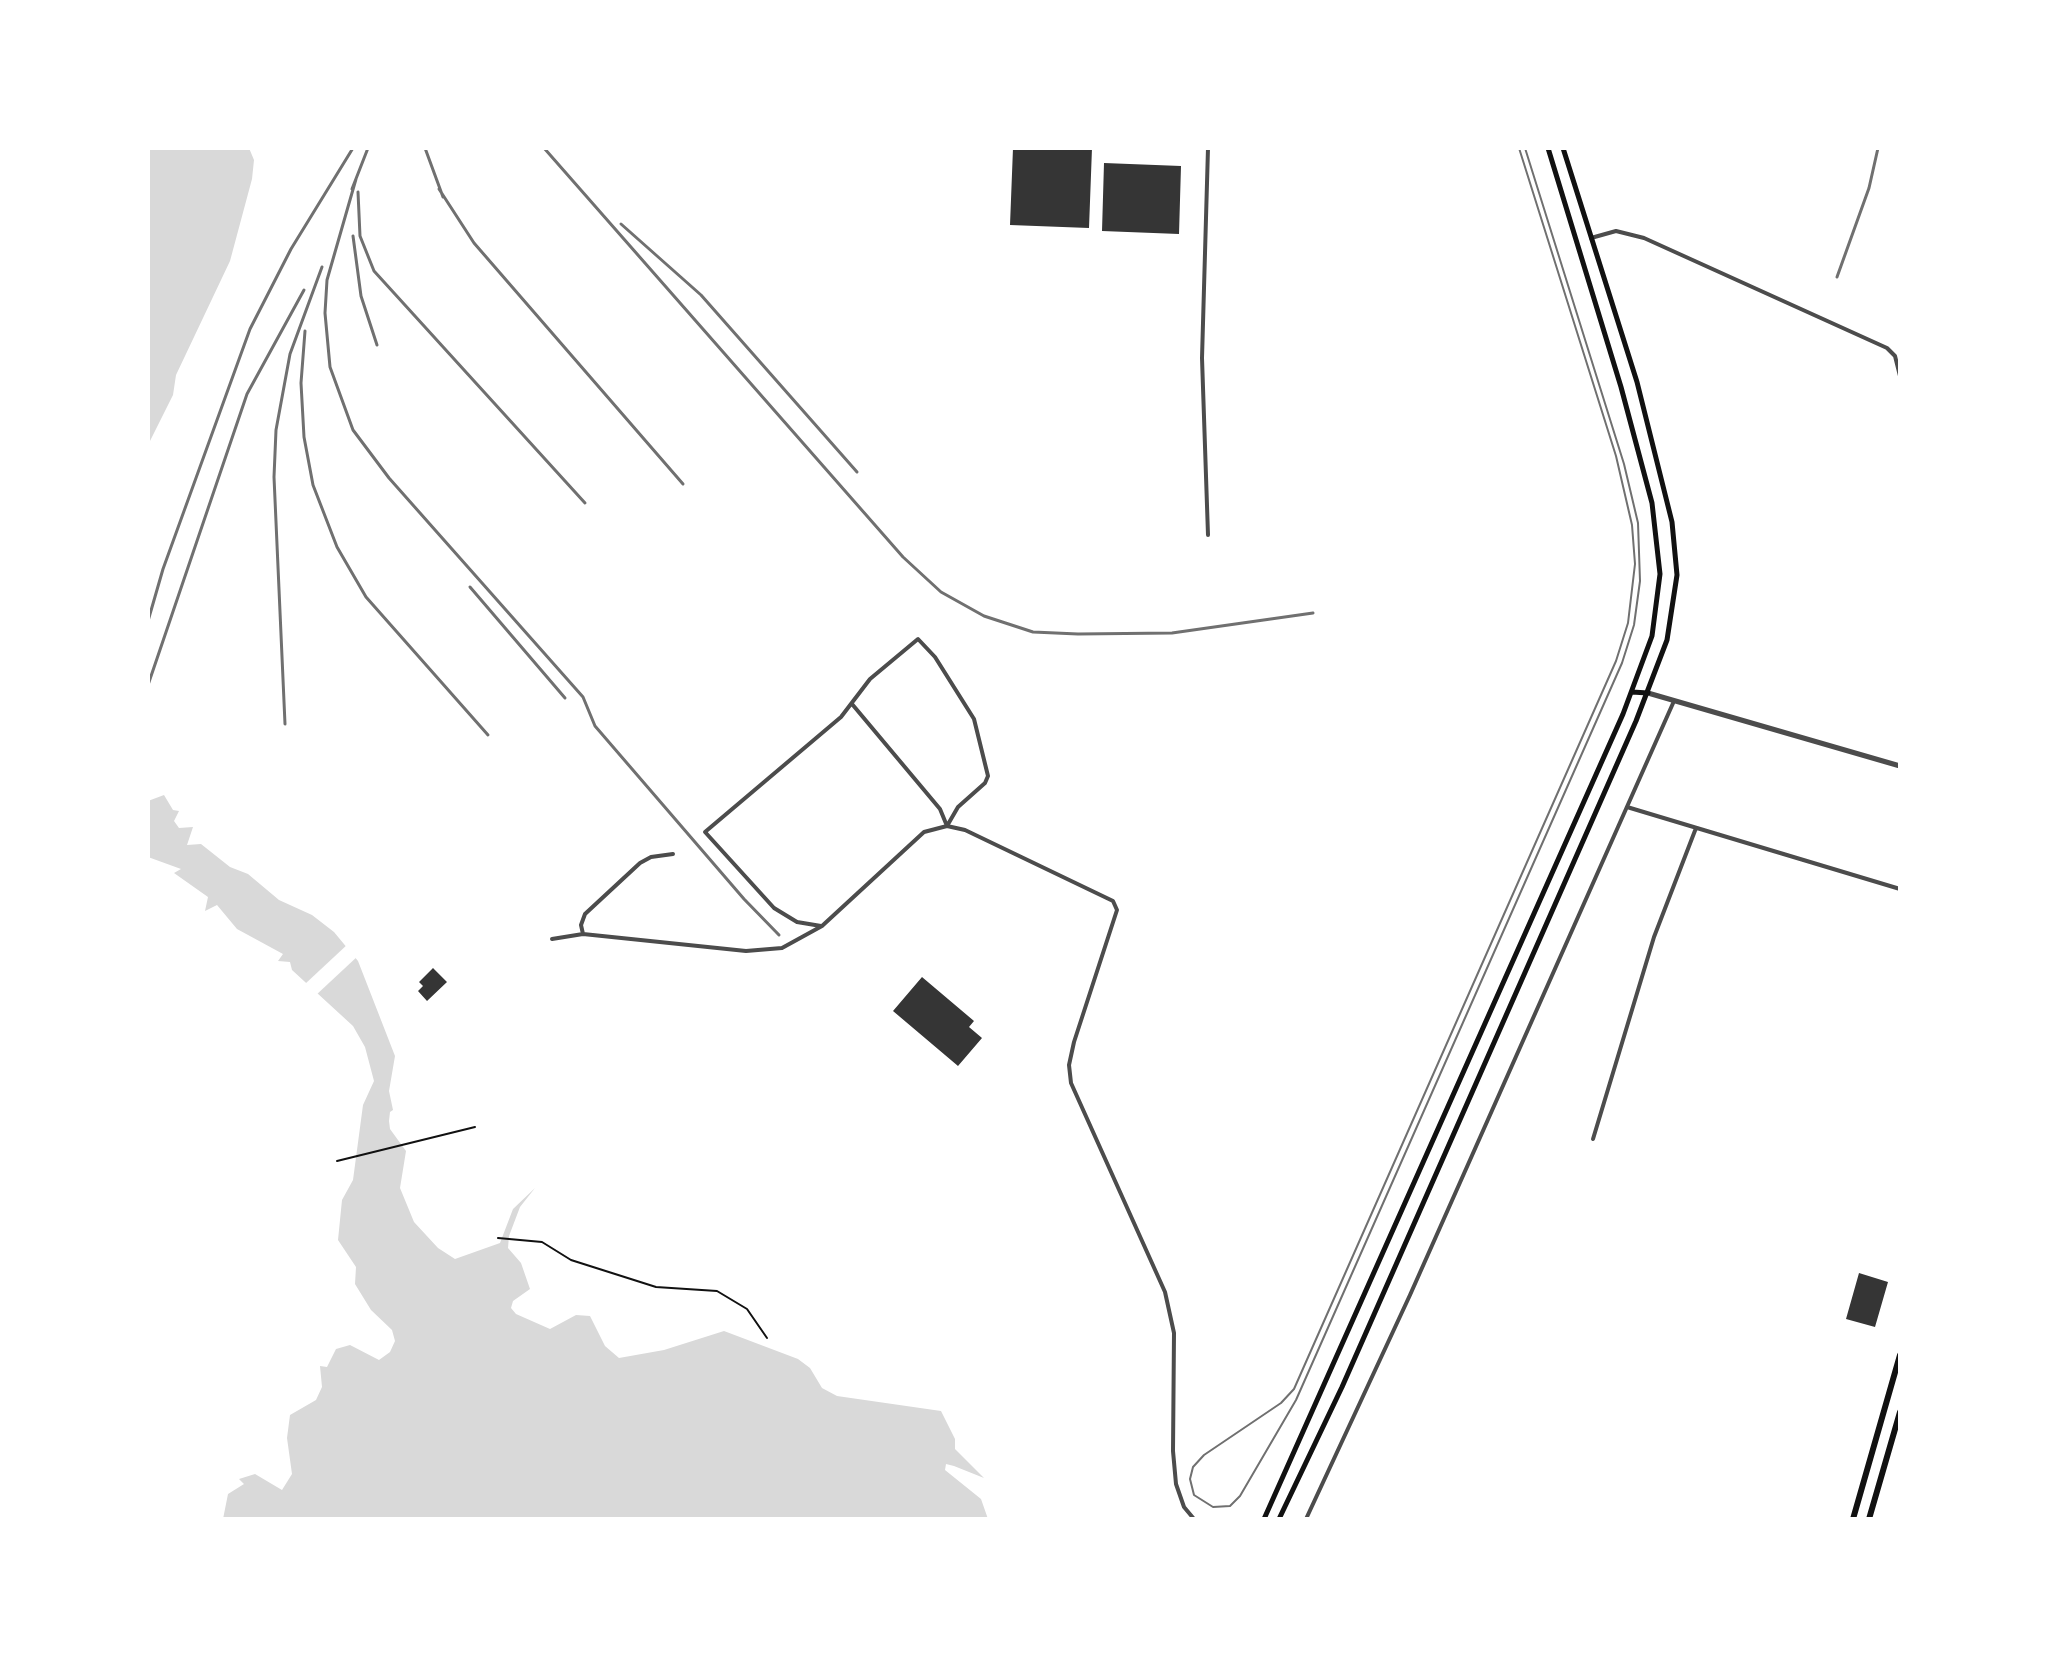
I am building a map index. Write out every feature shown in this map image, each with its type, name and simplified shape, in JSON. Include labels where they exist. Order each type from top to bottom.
[{"type":"main road","points":[[1264,1519],[1632,692],[1652,636],[1660,574],[1655,522],[1617,373],[1548,148]]},
{"type":"main road","points":[[1279,1519],[1342,1387],[1648,693],[1667,640],[1674,607],[1677,575],[1672,522],[1637,382],[1563,148]]},
{"type":"main road","points":[[1632,692],[1648,693]]},
{"type":"main road","points":[[1853,1519],[1900,1355]]},
{"type":"main road","points":[[1869,1519],[1900,1412]]},
{"type":"street","points":[[1208,148],[1202,348],[1208,535]]},
{"type":"street","points":[[1591,238],[1616,231],[1644,238],[1887,348],[1895,356],[1900,376]]},
{"type":"street","points":[[822,926],[797,922],[774,908],[705,832],[852,704],[870,679],[918,639],[935,657],[974,719],[987,780],[958,807],[947,826]]},
{"type":"street","points":[[1648,693],[1900,766]]},
{"type":"street","points":[[1306,1519],[1410,1295],[1674,701]]},
{"type":"street","points":[[852,704],[940,809],[947,826]]},
{"type":"street","points":[[1627,807],[1900,889]]},
{"type":"street","points":[[552,939],[583,934],[758,952],[790,945],[822,926],[924,832],[947,826],[965,830],[1113,901],[1117,910],[1074,1042],[1069,1065],[1071,1083],[1165,1292],[1174,1333],[1173,1451],[1176,1484],[1184,1507],[1194,1519]]},
{"type":"street","points":[[1593,1139],[1654,937],[1696,828]]},
{"type":"street","points":[[583,934],[581,927],[585,914],[640,863],[651,857],[673,854]]},
{"type":"path","points":[[337,1161],[475,1127]]},
{"type":"path","points":[[498,1238],[542,1242],[571,1260],[656,1287],[717,1291],[747,1309],[767,1338]]},
{"type":"shaded area","points":[[148,148],[249,148],[254,160],[252,179],[230,261],[176,375],[173,395],[148,445]]},
{"type":"shaded area","points":[[164,795],[173,810],[179,811],[174,821],[179,828],[193,827],[187,845],[201,844],[230,867],[248,874],[279,900],[312,915],[334,932],[358,961],[395,1056],[389,1091],[393,1110],[389,1121],[390,1129],[406,1151],[400,1188],[414,1222],[438,1248],[455,1259],[500,1243],[513,1209],[535,1188],[520,1207],[509,1236],[508,1248],[521,1263],[530,1289],[513,1301],[511,1308],[516,1314],[550,1329],[576,1315],[590,1316],[605,1346],[619,1358],[664,1350],[724,1331],[798,1359],[810,1368],[822,1388],[837,1396],[941,1411],[955,1439],[955,1449],[984,1478],[946,1464],[945,1470],[981,1499],[988,1519],[223,1519],[228,1494],[244,1484],[239,1479],[255,1474],[282,1490],[292,1474],[287,1438],[290,1415],[316,1400],[322,1387],[320,1366],[327,1367],[336,1349],[350,1345],[379,1360],[390,1352],[395,1341],[392,1330],[371,1310],[355,1284],[356,1267],[338,1240],[342,1200],[353,1180],[363,1105],[374,1081],[365,1047],[353,1026],[292,970],[290,962],[278,961],[283,954],[237,929],[217,905],[205,911],[208,897],[174,873],[181,869],[148,857],[148,801]]},
{"type":"pier","points":[[349,943],[359,955],[315,996],[305,984]]},
{"type":"building","points":[[1013,148],[1092,148],[1089,228],[1010,225]]},
{"type":"building","points":[[1104,163],[1181,166],[1179,234],[1102,231]]},
{"type":"building","points":[[433,968],[447,982],[427,1001],[418,991],[423,986],[419,982]]},
{"type":"building","points":[[922,977],[974,1021],[969,1027],[982,1038],[958,1066],[893,1011]]},
{"type":"building","points":[[1859,1273],[1888,1282],[1875,1327],[1846,1319]]},
{"type":"tram line","points":[[1519,148],[1616,456],[1632,525],[1635,564],[1628,623],[1616,661],[1294,1389],[1281,1403],[1204,1455],[1193,1467],[1190,1479],[1194,1495],[1213,1507],[1230,1506],[1240,1496],[1296,1400],[1622,663],[1634,625],[1640,581],[1638,523],[1624,464],[1525,148]]},
{"type":"railway","points":[[148,621],[163,569],[250,329],[291,249],[353,148]]},
{"type":"railway","points":[[352,189],[368,148]]},
{"type":"railway","points":[[425,148],[443,197]]},
{"type":"railway","points":[[544,148],[903,557],[941,592],[984,616],[1033,632],[1172,633],[1313,613]]},
{"type":"railway","points":[[1837,277],[1869,188],[1878,148]]},
{"type":"railway","points":[[356,179],[327,280],[325,313],[330,367],[353,430],[389,478],[583,697],[595,726],[744,899],[779,935]]},
{"type":"railway","points":[[439,189],[474,243],[683,484]]},
{"type":"railway","points":[[358,192],[360,236],[374,271],[585,503]]},
{"type":"railway","points":[[621,224],[701,295],[857,472]]},
{"type":"railway","points":[[353,236],[361,296],[377,345]]},
{"type":"railway","points":[[285,724],[274,477],[276,430],[290,354],[322,267]]},
{"type":"railway","points":[[148,685],[247,394],[304,290]]},
{"type":"railway","points":[[305,331],[301,383],[304,437],[313,485],[337,547],[366,597],[488,735]]},
{"type":"railway","points":[[470,587],[565,698]]}]
